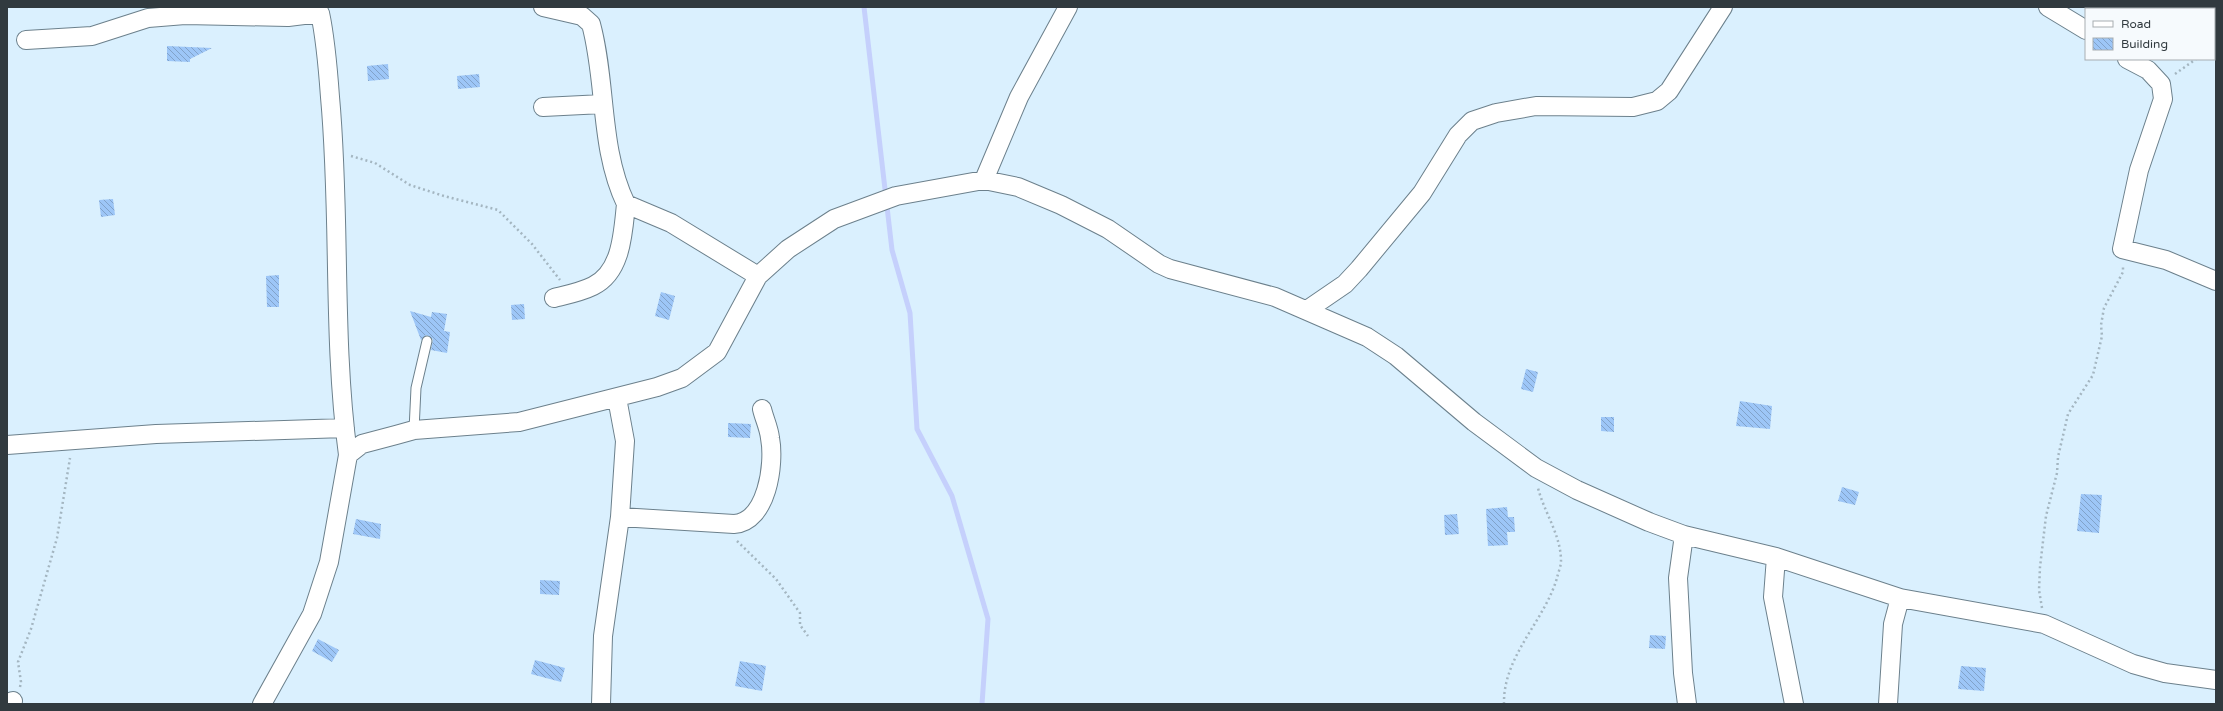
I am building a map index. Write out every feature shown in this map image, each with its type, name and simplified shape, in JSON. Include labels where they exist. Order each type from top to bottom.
[{"type":"street","points":[[542,7],[582,16],[591,24],[609,151],[619,191],[626,204],[622,240],[613,268],[604,278],[592,286],[562,296]]},
{"type":"street","points":[[984,180],[1019,97],[1068,7]]},
{"type":"street","points":[[1307,310],[1345,284],[1359,269],[1422,193],[1458,135],[1472,121],[1496,113],[1536,106],[1633,107],[1656,101],[1669,91],[1723,7]]},
{"type":"street","points":[[2048,7],[2085,29]]},
{"type":"street","points":[[26,40],[92,36],[148,18],[185,15],[288,17],[320,13],[325,43],[334,153],[337,307],[348,455],[340,492],[329,562],[312,614],[262,704]]},
{"type":"street","points":[[2129,60],[2148,70],[2161,84],[2163,99],[2139,170],[2122,249],[2166,260],[2216,281]]},
{"type":"street","points":[[544,107],[603,104]]},
{"type":"street","points":[[348,455],[362,444],[414,430],[519,422],[617,398],[657,387],[682,378],[717,352],[758,276],[788,249],[834,220],[896,196],[984,180],[1018,187],[1061,204],[1108,228],[1159,264],[1170,269],[1275,297],[1367,338],[1396,356],[1474,422],[1536,468],[1607,504],[1684,535],[1776,557],[1900,598],[2044,624],[2133,664],[2165,674],[2216,680]]},
{"type":"street","points":[[626,204],[671,223],[758,276]]},
{"type":"street","points":[[602,704],[603,636],[620,517],[625,441],[617,398]]},
{"type":"street","points":[[620,517],[741,524],[753,516],[760,505],[768,484],[771,456],[770,438],[762,408]]},
{"type":"street","points":[[7,445],[164,434],[345,428]]},
{"type":"street","points":[[1684,535],[1678,578],[1683,673],[1687,704]]},
{"type":"street","points":[[1776,557],[1773,597],[1794,704]]},
{"type":"street","points":[[1888,704],[1892,624],[1900,598]]},
{"type":"lane","points":[[414,430],[416,388],[427,341]]},
{"type":"path","points":[[2161,84],[2195,60]]},
{"type":"path","points":[[334,153],[359,157],[375,163],[410,185],[444,196],[498,210],[532,244],[562,296]]},
{"type":"path","points":[[2044,624],[2040,590],[2040,567],[2046,516],[2057,473],[2058,457],[2068,414],[2093,375],[2102,336],[2101,325],[2104,308],[2123,272],[2122,249]]},
{"type":"path","points":[[10,702],[22,682],[18,662],[31,629],[57,538],[73,441]]},
{"type":"path","points":[[1504,704],[1507,676],[1552,595],[1561,562],[1560,545],[1542,504],[1536,481],[1536,468]]},
{"type":"path","points":[[734,524],[737,541],[756,558],[776,580],[800,613],[800,625],[808,636]]},
{"type":"building","points":[[167,46],[212,48],[190,59],[190,62],[167,61]]},
{"type":"building","points":[[388,64],[389,79],[368,81],[367,66]]},
{"type":"building","points":[[479,74],[480,87],[458,89],[457,76]]},
{"type":"building","points":[[113,199],[115,215],[101,217],[99,200]]},
{"type":"building","points":[[279,275],[279,307],[267,307],[266,276]]},
{"type":"building","points":[[661,292],[675,296],[669,320],[655,316]]},
{"type":"building","points":[[524,304],[525,319],[512,320],[511,305]]},
{"type":"building","points":[[410,311],[431,317],[432,312],[447,314],[444,331],[450,332],[447,353],[431,350],[433,339],[426,335],[421,340]]},
{"type":"building","points":[[1526,369],[1538,372],[1533,392],[1521,389]]},
{"type":"building","points":[[1740,401],[1772,406],[1770,429],[1736,426]]},
{"type":"building","points":[[1601,417],[1614,417],[1614,432],[1601,431]]},
{"type":"building","points":[[728,423],[751,424],[750,438],[728,437]]},
{"type":"building","points":[[1842,487],[1859,492],[1855,505],[1838,501]]},
{"type":"building","points":[[2081,494],[2102,495],[2099,533],[2077,531]]},
{"type":"building","points":[[1507,507],[1508,517],[1514,517],[1515,532],[1507,532],[1508,545],[1488,546],[1486,509]]},
{"type":"building","points":[[1457,514],[1459,534],[1445,535],[1444,515]]},
{"type":"building","points":[[356,519],[381,524],[380,539],[353,534]]},
{"type":"building","points":[[540,580],[560,581],[559,595],[540,594]]},
{"type":"building","points":[[1650,635],[1666,636],[1665,649],[1649,648]]},
{"type":"building","points":[[318,639],[339,650],[332,662],[312,651]]},
{"type":"building","points":[[535,660],[565,668],[561,682],[531,674]]},
{"type":"building","points":[[740,661],[766,666],[762,691],[735,686]]},
{"type":"building","points":[[1961,666],[1986,668],[1984,691],[1958,689]]},
{"type":"waterway","points":[[864,7],[892,250],[910,313],[917,429],[952,496],[988,619],[982,704]]}]
